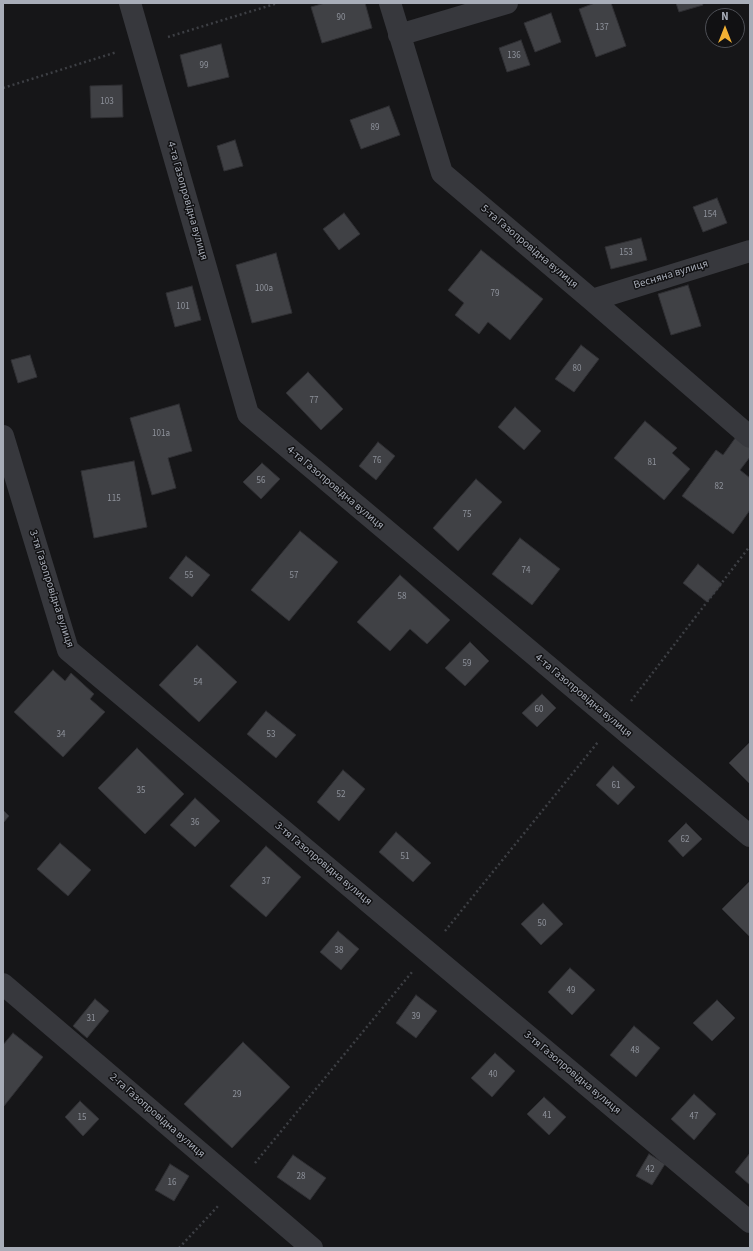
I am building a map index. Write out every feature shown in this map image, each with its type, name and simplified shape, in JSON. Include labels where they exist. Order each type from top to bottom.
[{"type":"street","name":"4-та Газопровідна вулиця","points":[[130,3],[248,414],[750,836]]},
{"type":"street","name":"5-та Газопровідна вулиця","points":[[390,3],[442,173],[750,437]]},
{"type":"street","points":[[399,35],[507,3]]},
{"type":"street","name":"Весняна вулиця","points":[[592,300],[750,251]]},
{"type":"street","name":"3-тя Газопровідна вулиця","points":[[3,436],[68,650],[750,1222]]},
{"type":"street","name":"2-га Газопровідна вулиця","points":[[3,984],[312,1248]]},
{"type":"path","points":[[179,1248],[237,1184],[428,952],[614,722],[750,546]]},
{"type":"building","points":[[325,3],[365,3],[372,28],[322,43],[311,7]]},
{"type":"building","points":[[595,3],[611,3],[626,46],[596,57],[579,9]]},
{"type":"building","points":[[676,3],[702,3],[703,5],[679,12]]},
{"type":"building","points":[[551,13],[561,42],[535,52],[524,23]]},
{"type":"building","points":[[521,40],[530,65],[507,72],[499,48]]},
{"type":"building","points":[[221,44],[229,77],[188,87],[180,55]]},
{"type":"building","points":[[122,85],[123,117],[91,118],[90,86]]},
{"type":"building","points":[[389,106],[400,135],[361,149],[350,120]]},
{"type":"building","points":[[235,140],[243,166],[224,171],[217,146]]},
{"type":"building","points":[[717,198],[727,223],[703,232],[693,207]]},
{"type":"building","points":[[344,213],[360,234],[339,250],[323,229]]},
{"type":"building","points":[[641,238],[647,260],[611,269],[605,247]]},
{"type":"building","points":[[481,250],[543,299],[510,340],[488,322],[479,334],[455,315],[464,303],[448,290]]},
{"type":"building","points":[[276,253],[292,313],[252,323],[236,265]]},
{"type":"building","points":[[688,285],[701,326],[671,335],[658,294]]},
{"type":"building","points":[[192,286],[201,320],[175,327],[166,293]]},
{"type":"building","points":[[581,345],[599,359],[574,392],[555,379]]},
{"type":"building","points":[[30,355],[37,377],[18,383],[11,360]]},
{"type":"building","points":[[308,372],[343,409],[321,430],[286,393]]},
{"type":"building","points":[[179,404],[192,451],[168,458],[176,488],[152,495],[130,418]]},
{"type":"building","points":[[515,407],[541,431],[524,450],[498,427]]},
{"type":"building","points":[[645,421],[677,448],[672,453],[690,469],[664,500],[614,458]]},
{"type":"building","points":[[736,437],[750,447],[750,457],[740,470],[750,478],[750,510],[733,534],[682,496],[716,450],[723,455]]},
{"type":"building","points":[[378,442],[395,456],[376,480],[359,466]]},
{"type":"building","points":[[134,461],[147,527],[94,538],[81,471]]},
{"type":"building","points":[[262,463],[280,479],[261,499],[243,482]]},
{"type":"building","points":[[476,479],[502,502],[458,551],[433,528]]},
{"type":"building","points":[[300,531],[338,562],[289,621],[251,590]]},
{"type":"building","points":[[520,538],[560,569],[532,605],[492,574]]},
{"type":"building","points":[[186,556],[210,575],[192,597],[169,578]]},
{"type":"building","points":[[698,564],[722,584],[707,602],[683,583]]},
{"type":"building","points":[[400,575],[450,620],[427,644],[410,629],[390,651],[357,622]]},
{"type":"building","points":[[470,642],[489,661],[465,686],[445,668]]},
{"type":"building","points":[[197,645],[237,682],[199,722],[159,685]]},
{"type":"building","points":[[53,670],[65,681],[71,673],[94,694],[90,699],[105,712],[63,757],[14,712]]},
{"type":"building","points":[[542,694],[556,708],[537,727],[522,713]]},
{"type":"building","points":[[266,711],[296,735],[276,758],[247,734]]},
{"type":"building","points":[[750,742],[750,784],[729,763]]},
{"type":"building","points":[[137,748],[184,794],[145,834],[98,788]]},
{"type":"building","points":[[613,766],[635,787],[618,805],[596,785]]},
{"type":"building","points":[[343,770],[365,789],[339,821],[317,802]]},
{"type":"building","points":[[195,798],[220,821],[195,847],[170,825]]},
{"type":"building","points":[[3,810],[9,816],[3,823]]},
{"type":"building","points":[[686,823],[702,839],[683,857],[668,841]]},
{"type":"building","points":[[396,832],[431,863],[413,882],[379,852]]},
{"type":"building","points":[[60,843],[91,870],[68,896],[37,869]]},
{"type":"building","points":[[266,846],[301,877],[266,917],[230,886]]},
{"type":"building","points":[[750,881],[750,937],[722,909]]},
{"type":"building","points":[[543,903],[563,924],[541,945],[521,924]]},
{"type":"building","points":[[338,931],[359,949],[341,970],[320,952]]},
{"type":"building","points":[[570,968],[595,990],[572,1015],[548,992]]},
{"type":"building","points":[[416,995],[437,1011],[416,1038],[396,1023]]},
{"type":"building","points":[[95,999],[109,1011],[87,1038],[73,1026]]},
{"type":"building","points":[[717,1000],[735,1018],[712,1041],[693,1023]]},
{"type":"building","points":[[634,1026],[660,1048],[636,1077],[610,1055]]},
{"type":"building","points":[[13,1033],[43,1057],[4,1106],[3,1045]]},
{"type":"building","points":[[243,1042],[290,1087],[232,1148],[184,1104]]},
{"type":"building","points":[[495,1053],[515,1071],[492,1097],[471,1078]]},
{"type":"building","points":[[694,1094],[716,1114],[694,1140],[671,1119]]},
{"type":"building","points":[[544,1097],[566,1117],[549,1135],[527,1114]]},
{"type":"building","points":[[80,1101],[99,1119],[83,1136],[65,1117]]},
{"type":"building","points":[[750,1153],[750,1185],[735,1172]]},
{"type":"building","points":[[649,1154],[665,1164],[652,1185],[636,1176]]},
{"type":"building","points":[[293,1155],[326,1178],[310,1200],[277,1177]]},
{"type":"building","points":[[170,1164],[189,1176],[174,1201],[155,1190]]}]
